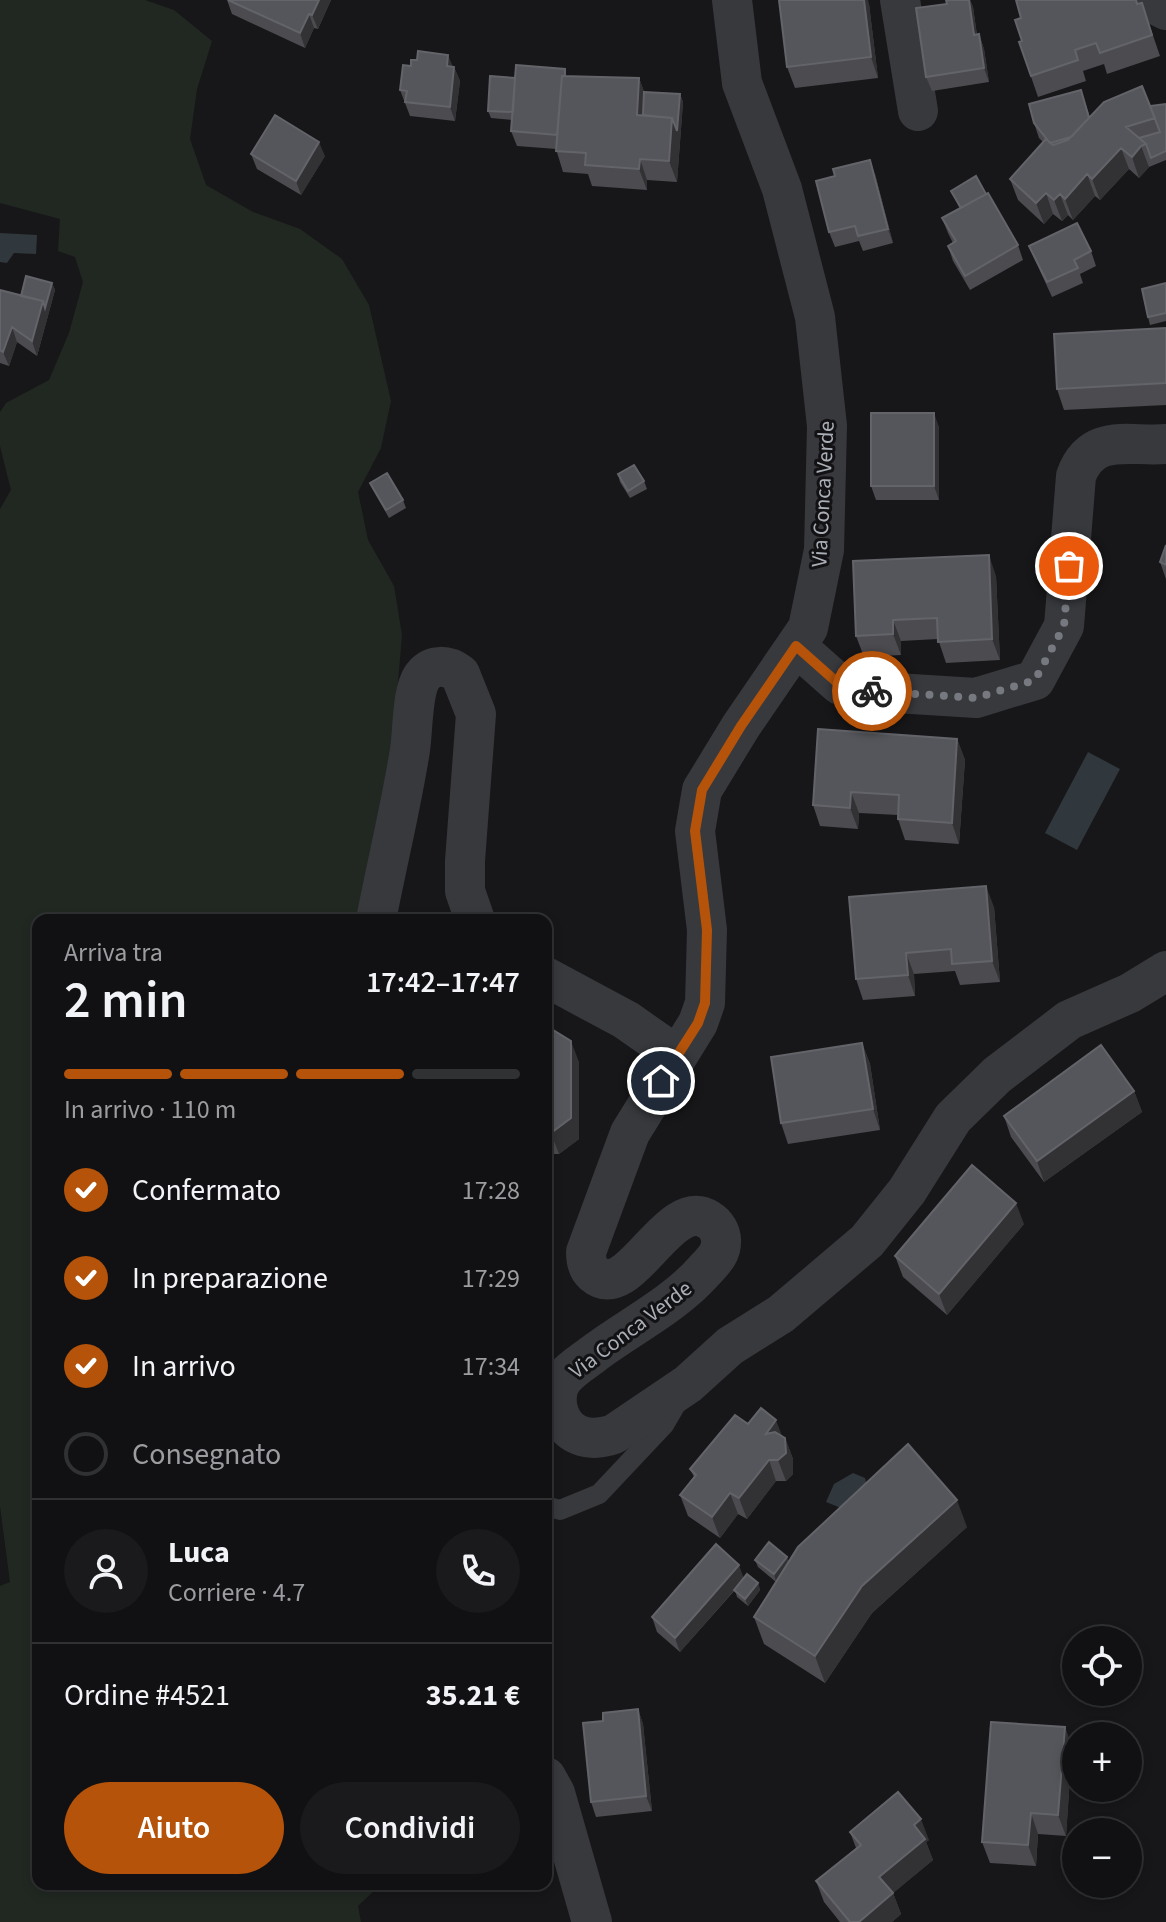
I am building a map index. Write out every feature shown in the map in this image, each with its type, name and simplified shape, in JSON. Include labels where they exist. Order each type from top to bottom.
[{"type":"street","name":"Via Conca Verde","points":[[732,0],[742,83],[782,189],[815,317],[827,426],[824,550],[808,628],[741,726],[702,790],[695,831],[707,930],[705,1003],[698,1023],[630,1133],[586,1259],[597,1276],[604,1279],[619,1277],[677,1223],[692,1216],[709,1220],[716,1226],[722,1242],[720,1250],[685,1292],[622,1332],[562,1379],[556,1403],[566,1426],[577,1434],[602,1438],[614,1434],[688,1384],[730,1346],[781,1314],[867,1241],[907,1191],[953,1118],[997,1075],[1069,1020],[1130,993],[1166,971]]},
{"type":"street","points":[[900,0],[918,111]]},
{"type":"street","points":[[1147,0],[1166,10]]},
{"type":"street","points":[[796,646],[840,685],[880,692],[976,698],[1035,680],[1064,626],[1076,476],[1081,464],[1088,454],[1110,444],[1166,444]]},
{"type":"street","points":[[377,914],[410,750],[418,687],[425,673],[439,667],[454,669],[460,674],[476,714],[465,861],[465,891],[473,914]]},
{"type":"street","points":[[552,980],[626,1020],[676,1055]]},
{"type":"street","points":[[552,1788],[592,1922]]},
{"type":"lane","points":[[552,1508],[560,1510],[599,1494],[664,1425],[688,1384]]},
{"type":"shaded area","points":[[0,0],[145,0],[174,10],[212,41],[197,89],[190,139],[206,185],[253,212],[300,229],[342,259],[369,305],[391,401],[381,448],[358,492],[368,540],[394,586],[402,635],[393,741],[360,914],[32,914],[32,1890],[375,1890],[358,1906],[361,1922],[0,1922],[0,1586],[10,1582],[0,1506],[0,509],[11,490],[0,446],[0,412],[6,403],[49,380],[69,333],[83,282],[75,257],[58,251],[60,219],[0,203]]},
{"type":"shaded area","points":[[0,233],[37,235],[36,254],[14,253],[7,263],[0,262]]},
{"type":"shaded area","points":[[1088,752],[1120,769],[1077,850],[1045,833]]},
{"type":"shaded area","points":[[853,1473],[865,1478],[868,1490],[858,1498],[848,1499],[841,1508],[826,1502],[834,1484]]},
{"type":"building","points":[[228,0],[319,0],[300,33]]},
{"type":"building","points":[[779,0],[864,0],[871,57],[787,67]]},
{"type":"building","points":[[946,0],[969,0],[974,35],[979,34],[984,68],[926,77],[916,8],[947,4]]},
{"type":"building","points":[[1016,0],[1136,0],[1137,4],[1142,3],[1152,35],[1100,53],[1096,43],[1075,50],[1078,60],[1031,76],[1019,42],[1022,41],[1015,20],[1021,18]]},
{"type":"building","points":[[418,51],[448,55],[447,66],[454,67],[450,107],[405,102],[407,91],[400,90],[403,65],[411,66],[411,60],[417,60]]},
{"type":"building","points":[[516,65],[565,69],[557,135],[511,131]]},
{"type":"building","points":[[490,76],[515,78],[513,112],[488,111]]},
{"type":"building","points":[[562,76],[639,78],[637,115],[672,118],[669,161],[640,159],[639,169],[585,165],[586,153],[556,151]]},
{"type":"building","points":[[1142,86],[1155,118],[1126,127],[1146,144],[1132,157],[1121,148],[1092,179],[1087,174],[1065,199],[1060,194],[1054,200],[1046,193],[1036,203],[1010,179],[1046,139],[1053,145],[1068,140],[1104,102]]},
{"type":"building","points":[[1081,90],[1089,118],[1071,137],[1050,143],[1034,123],[1029,104]]},
{"type":"building","points":[[644,92],[680,94],[677,131],[672,118],[643,115]]},
{"type":"building","points":[[1166,104],[1166,151],[1151,158],[1146,144],[1139,138],[1160,132],[1150,106]]},
{"type":"building","points":[[275,115],[319,142],[296,181],[251,154]]},
{"type":"building","points":[[870,160],[888,229],[858,236],[855,226],[829,232],[816,181],[835,176],[833,169]]},
{"type":"building","points":[[976,176],[986,194],[961,208],[951,191]]},
{"type":"building","points":[[988,193],[1018,245],[965,276],[948,246],[956,241],[942,218]]},
{"type":"building","points":[[1077,223],[1091,251],[1074,260],[1078,268],[1047,282],[1029,246]]},
{"type":"building","points":[[26,276],[52,283],[45,308],[43,301],[21,296]]},
{"type":"building","points":[[1166,283],[1166,313],[1148,317],[1142,289]]},
{"type":"building","points":[[0,290],[43,301],[32,341],[12,327],[3,352],[0,350]]},
{"type":"building","points":[[1166,328],[1166,383],[1057,389],[1054,334]]},
{"type":"building","points":[[871,413],[934,413],[934,486],[871,486]]},
{"type":"building","points":[[634,465],[644,481],[628,491],[618,474]]},
{"type":"building","points":[[387,473],[403,500],[386,510],[370,483]]},
{"type":"building","points":[[1166,545],[1166,565],[1160,562]]},
{"type":"building","points":[[989,555],[992,639],[938,642],[937,618],[893,620],[893,634],[856,636],[853,561]]},
{"type":"building","points":[[818,729],[957,739],[952,823],[898,819],[899,795],[851,792],[850,808],[813,805]]},
{"type":"building","points":[[986,886],[992,961],[952,964],[951,949],[906,953],[908,975],[856,979],[849,897]]},
{"type":"building","points":[[552,1030],[571,1041],[571,1118],[552,1132]]},
{"type":"building","points":[[862,1043],[873,1109],[781,1123],[771,1057]]},
{"type":"building","points":[[1101,1045],[1134,1091],[1037,1161],[1004,1116]]},
{"type":"building","points":[[972,1165],[1016,1203],[939,1294],[895,1256]]},
{"type":"building","points":[[761,1408],[776,1420],[766,1434],[775,1432],[785,1438],[786,1453],[778,1460],[769,1460],[739,1498],[730,1493],[712,1517],[680,1495],[696,1475],[690,1469],[735,1415],[748,1424]]},
{"type":"building","points":[[908,1444],[957,1500],[862,1586],[815,1656],[754,1617],[798,1547]]},
{"type":"building","points":[[769,1542],[787,1557],[774,1574],[755,1560]]},
{"type":"building","points":[[716,1544],[739,1565],[675,1638],[652,1617]]},
{"type":"building","points":[[747,1574],[758,1583],[745,1599],[734,1590]]},
{"type":"building","points":[[638,1709],[646,1796],[591,1802],[583,1723],[603,1721],[603,1713]]},
{"type":"building","points":[[991,1722],[1062,1727],[1058,1815],[1031,1813],[1028,1845],[982,1842]]},
{"type":"building","points":[[898,1792],[921,1819],[914,1825],[925,1839],[879,1877],[893,1893],[859,1922],[850,1922],[816,1881],[861,1845],[850,1832]]},
{"type":"way so far","points":[[872,691],[976,698],[1035,680],[1064,626],[1069,566]]},
{"type":"route","points":[[661,1081],[698,1023],[705,1003],[707,930],[695,831],[702,790],[796,646],[840,685],[872,691]]}]
